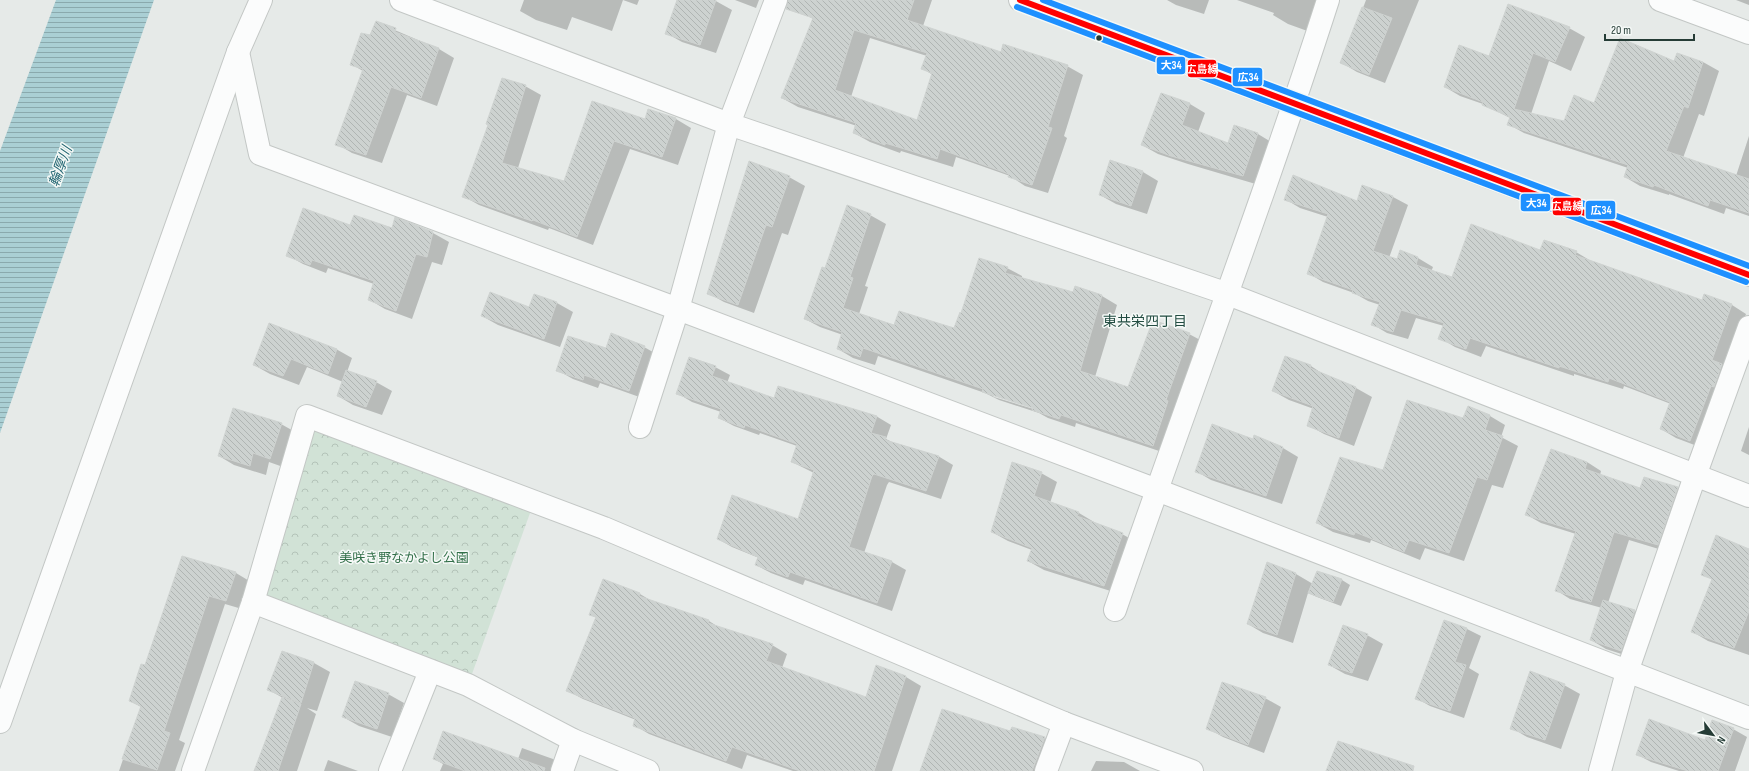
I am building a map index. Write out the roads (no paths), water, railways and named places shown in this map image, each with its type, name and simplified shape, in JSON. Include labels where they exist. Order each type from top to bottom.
[{"type":"street","points":[[0,722],[238,52],[261,0]]},
{"type":"street","points":[[401,0],[729,124],[1228,294],[1749,496]]},
{"type":"street","points":[[640,426],[678,309],[729,124],[776,0]]},
{"type":"street","points":[[1020,0],[1749,275]]},
{"type":"street","points":[[1116,610],[1157,490],[1295,103],[1328,0]]},
{"type":"street","points":[[1660,0],[1749,33]]},
{"type":"street","points":[[238,52],[260,154],[678,309],[1157,490],[1749,718]]},
{"type":"street","points":[[1600,771],[1627,672],[1695,476],[1749,327]]},
{"type":"street","points":[[193,771],[253,602],[307,416],[604,528],[1064,723],[1192,771]]},
{"type":"street","points":[[253,602],[468,685],[573,740],[648,771]]},
{"type":"street","points":[[390,771],[430,671]]},
{"type":"street","points":[[1046,771],[1064,723]]},
{"type":"street","points":[[562,771],[573,740]]},
{"type":"water","name":"輪厚川","points":[[56,0],[154,0],[0,433],[0,151]]},
{"type":"district","name":"東共栄四丁目","points":[[1145,321]]},
{"type":"park label","name":"美咲き野なかよし公園","points":[[404,557]]}]
